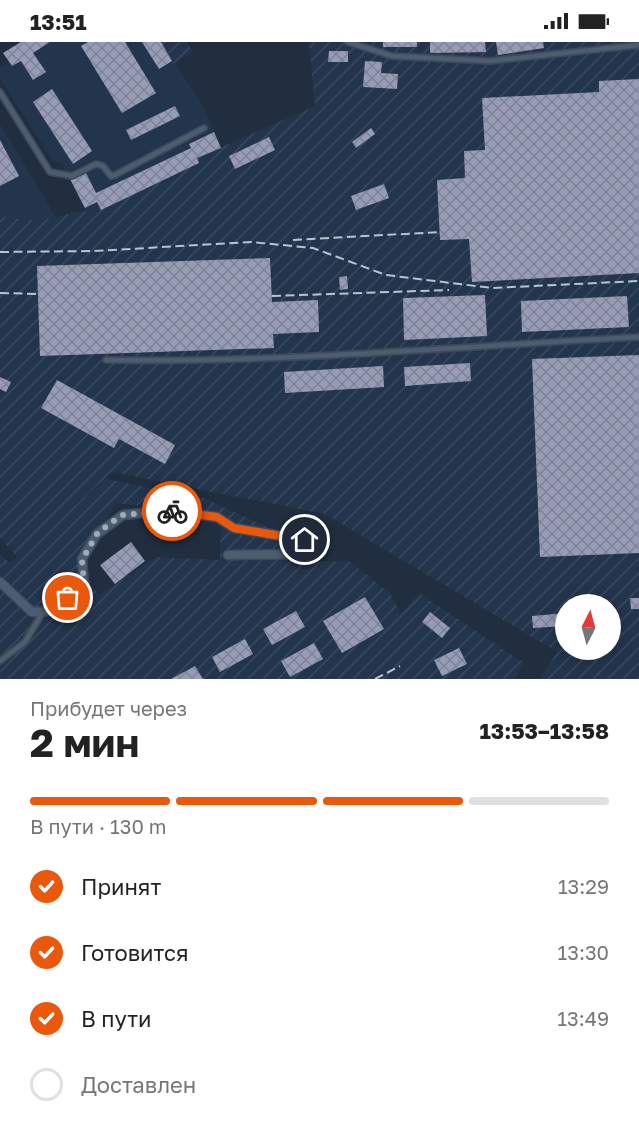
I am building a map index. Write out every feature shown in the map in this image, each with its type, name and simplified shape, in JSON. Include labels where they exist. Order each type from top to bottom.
[{"type":"street","points":[[0,582],[32,612],[51,611],[84,585],[82,560],[97,534],[123,515],[168,510],[207,515],[217,517],[234,528],[305,540],[300,554],[228,555]]},
{"type":"lane","points":[[348,42],[392,56],[490,61],[639,45]]},
{"type":"lane","points":[[0,92],[50,172],[66,176],[96,164],[103,166],[111,176],[115,175],[204,128]]},
{"type":"lane","points":[[106,360],[165,361],[445,350],[639,338]]},
{"type":"lane","points":[[0,661],[25,642],[43,612]]},
{"type":"shaded area","points":[[21,42],[161,42],[204,107],[221,148],[197,158],[199,163],[101,210],[85,211],[62,163],[54,162],[0,79],[0,68],[9,62],[3,53]]},
{"type":"shaded area","points":[[161,42],[187,42],[192,52],[173,64]]},
{"type":"shaded area","points":[[309,42],[639,42],[639,679],[540,679],[555,655],[555,660],[621,660],[621,594],[555,594],[555,651],[325,514],[112,472],[62,517],[106,479],[203,498],[301,542],[301,562],[349,561],[390,593],[401,614],[419,593],[524,663],[515,679],[0,679],[0,554],[10,563],[17,557],[0,538],[0,216],[37,221],[77,212],[101,210],[199,163],[197,158],[315,106]],"holes":[[[116,503],[160,508],[221,525],[220,560],[156,557],[99,595],[79,564]]]},
{"type":"shaded area","points":[[0,124],[56,217],[37,221],[0,216]]},
{"type":"building","points":[[21,42],[50,42],[33,53],[46,72],[33,80],[21,61],[12,66],[3,53]]},
{"type":"building","points":[[88,42],[125,42],[156,93],[122,113],[81,46]]},
{"type":"building","points":[[142,42],[161,42],[172,61],[159,69]]},
{"type":"building","points":[[383,42],[417,42],[417,47],[383,47]]},
{"type":"building","points":[[430,42],[485,42],[486,52],[430,53]]},
{"type":"building","points":[[496,42],[543,42],[544,48],[498,55]]},
{"type":"building","points":[[329,51],[348,51],[348,62],[328,62]]},
{"type":"building","points":[[365,61],[382,62],[381,73],[398,74],[397,89],[363,87]]},
{"type":"building","points":[[639,79],[639,273],[472,282],[469,239],[440,240],[437,180],[465,178],[464,151],[485,150],[482,98],[599,92],[599,81]]},
{"type":"building","points":[[52,89],[92,151],[73,164],[33,102]]},
{"type":"building","points":[[175,106],[180,116],[131,140],[126,130]]},
{"type":"building","points":[[371,128],[375,134],[356,148],[352,142]]},
{"type":"building","points":[[214,132],[221,148],[197,158],[199,163],[101,210],[97,202],[85,208],[70,179],[85,171],[96,193],[191,148],[189,144]]},
{"type":"building","points":[[269,137],[275,150],[235,169],[229,156]]},
{"type":"building","points":[[0,140],[19,176],[0,186]]},
{"type":"building","points":[[384,184],[389,198],[356,210],[351,196]]},
{"type":"building","points":[[270,258],[272,302],[318,300],[319,332],[273,334],[274,348],[40,356],[37,266]]},
{"type":"building","points":[[347,276],[348,289],[340,290],[339,277]]},
{"type":"building","points":[[485,295],[487,336],[404,340],[403,298]]},
{"type":"building","points":[[627,296],[629,327],[522,332],[521,301]]},
{"type":"building","points":[[639,355],[639,553],[540,557],[532,359]]},
{"type":"building","points":[[470,363],[471,381],[405,386],[404,367]]},
{"type":"building","points":[[383,366],[384,387],[285,393],[284,372]]},
{"type":"building","points":[[0,377],[11,382],[6,392],[0,389]]},
{"type":"building","points":[[57,380],[175,445],[165,464],[119,439],[114,448],[41,408]]},
{"type":"building","points":[[131,542],[145,561],[115,584],[100,565]]},
{"type":"building","points":[[365,597],[384,629],[342,653],[323,621]]},
{"type":"building","points":[[630,598],[639,598],[639,609],[631,609]]},
{"type":"building","points":[[296,611],[305,627],[272,645],[263,629]]},
{"type":"building","points":[[430,612],[450,628],[442,638],[422,622]]},
{"type":"building","points":[[555,614],[555,627],[533,628],[532,616]]},
{"type":"building","points":[[245,639],[253,654],[220,672],[212,657]]},
{"type":"building","points":[[314,643],[323,659],[290,677],[281,661]]},
{"type":"building","points":[[459,648],[467,664],[442,676],[434,660]]},
{"type":"building","points":[[195,666],[203,679],[171,679]]},
{"type":"railway","points":[[293,240],[440,232]]},
{"type":"railway","points":[[0,252],[94,251],[251,242],[313,248],[386,275],[492,288],[639,281]]},
{"type":"railway","points":[[272,296],[449,290]]},
{"type":"railway","points":[[0,293],[38,294]]},
{"type":"railway","points":[[375,679],[400,666]]},
{"type":"way so far","points":[[68,598],[84,585],[82,560],[97,534],[123,515],[172,511]]},
{"type":"route","points":[[172,511],[217,517],[234,528],[305,540]]}]
